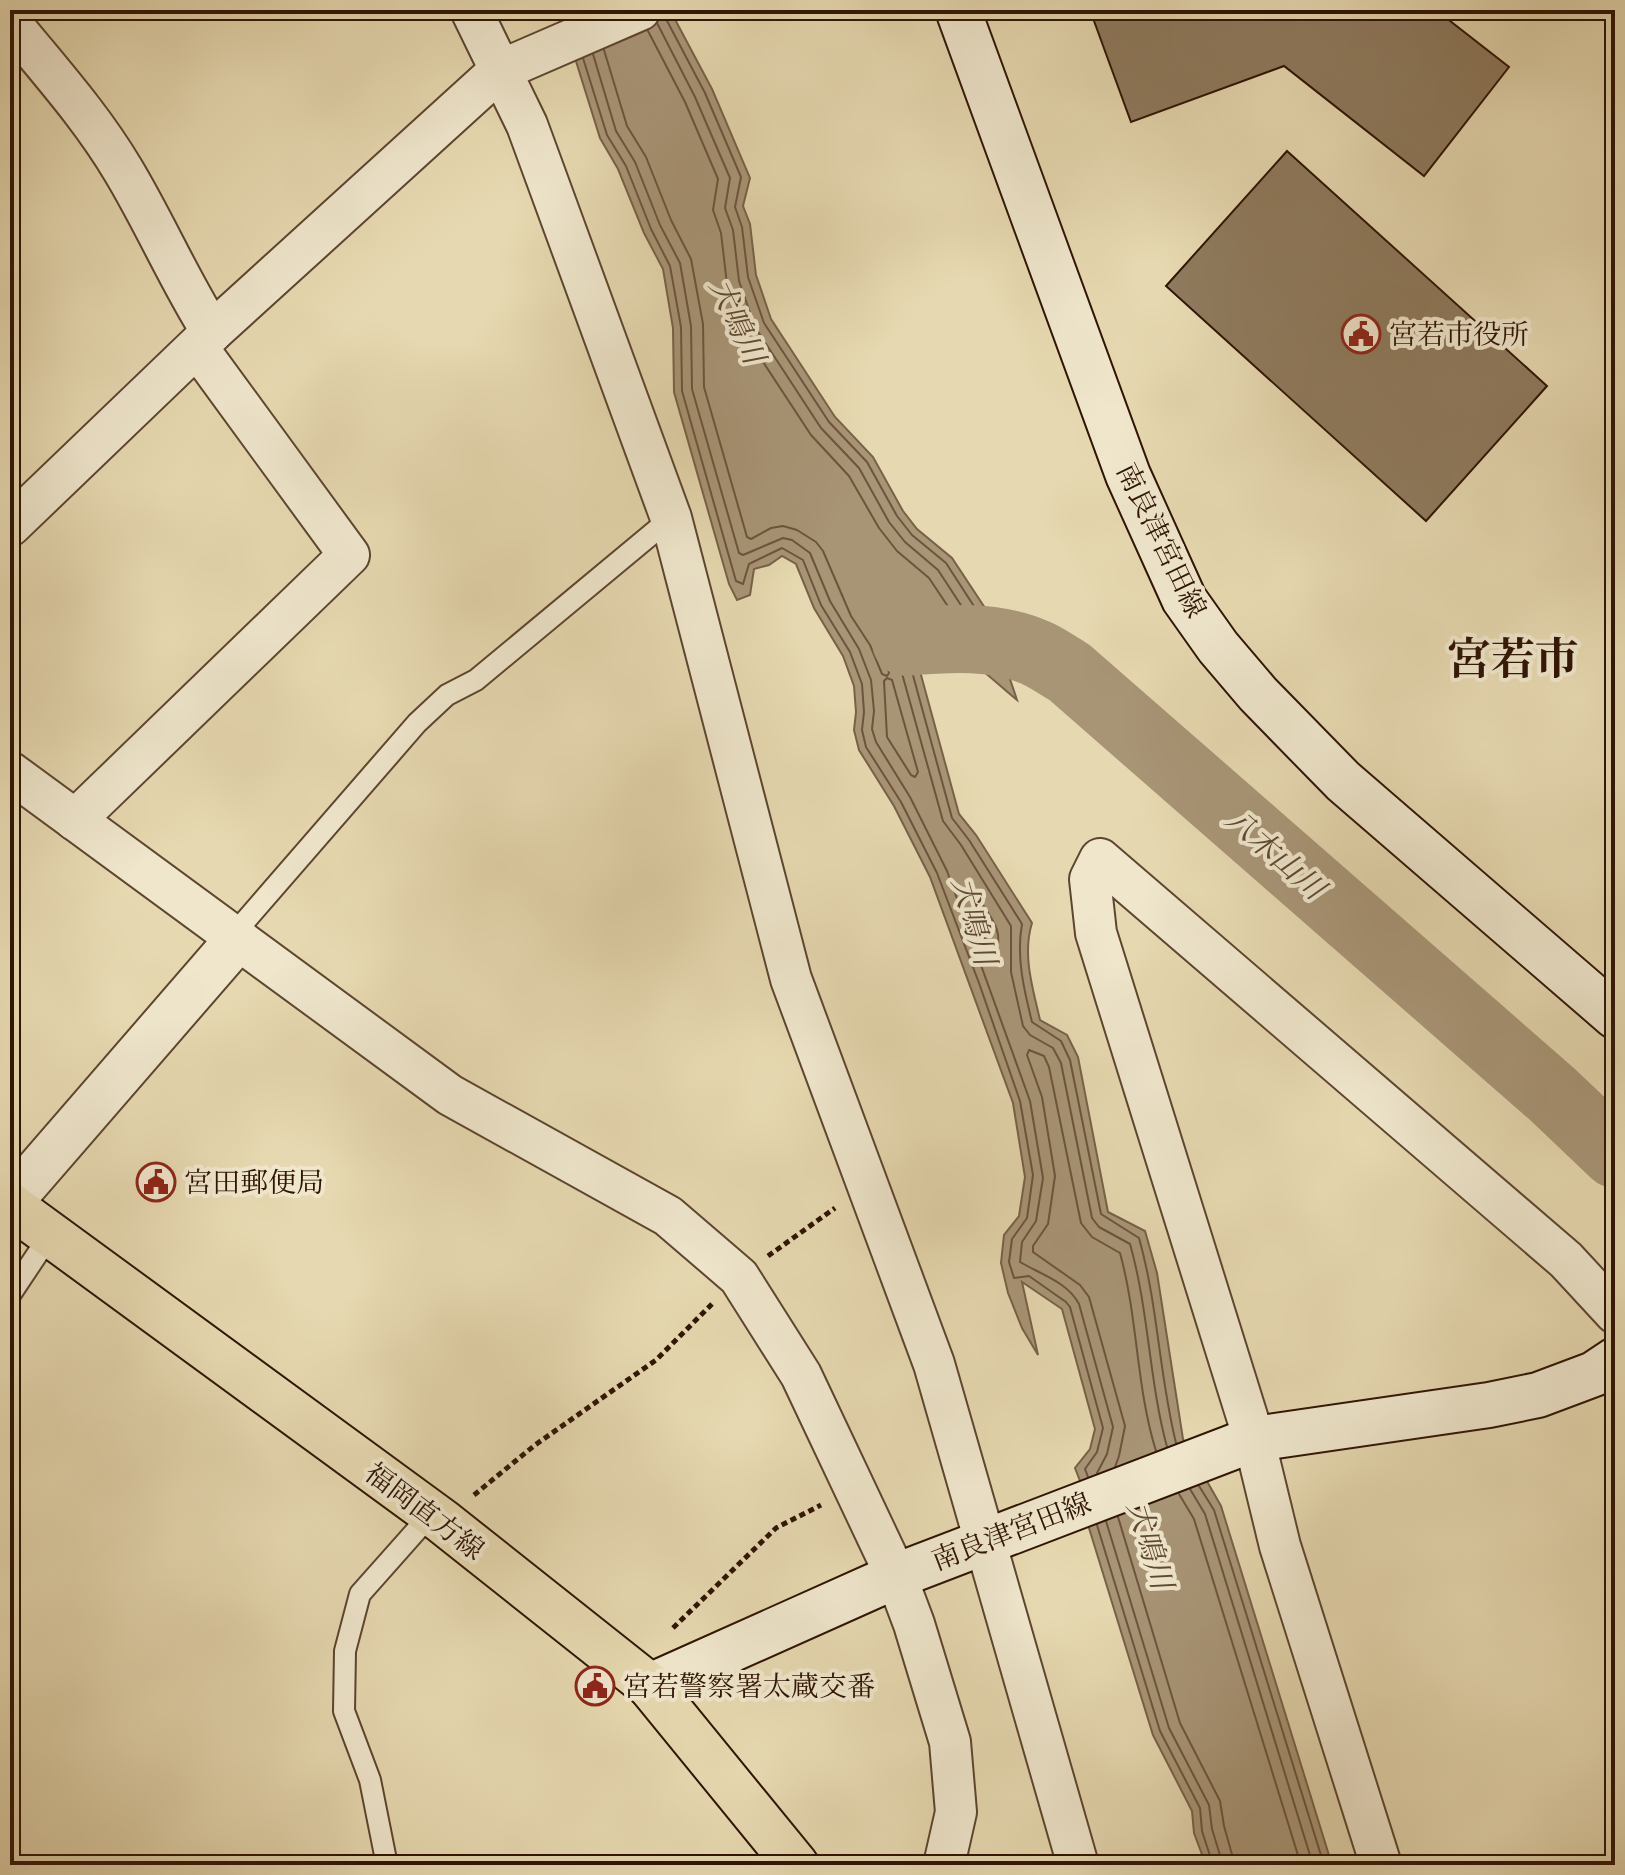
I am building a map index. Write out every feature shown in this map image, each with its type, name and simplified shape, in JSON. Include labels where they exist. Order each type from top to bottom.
[{"type":"main road","name":"南良津宮田線","points":[[958,10],[1128,475],[1184,599],[1218,647],[1258,694],[1343,781],[1615,1016]]},
{"type":"main road","points":[[10,1204],[237,940]]},
{"type":"main road","name":"福岡直方線","points":[[10,1204],[436,1518],[640,1678],[796,1865]]},
{"type":"main road","name":"南良津宮田線","points":[[640,1678],[984,1540],[1254,1439],[1538,1395],[1594,1374],[1615,1360]]},
{"type":"street","points":[[471,10],[527,125],[671,518],[791,979],[934,1364],[1078,1865]]},
{"type":"street","points":[[10,526],[204,340],[499,71],[640,10]]},
{"type":"street","points":[[10,22],[87,115],[109,148],[187,292],[204,340],[349,555],[75,820]]},
{"type":"street","points":[[10,772],[450,1095],[668,1216],[739,1277],[801,1375],[896,1576],[914,1624],[950,1742],[956,1812],[944,1865]]},
{"type":"street","points":[[1381,1865],[1280,1546],[1254,1439],[1096,933],[1090,879],[1100,859],[1566,1260],[1615,1313]]},
{"type":"lane","points":[[237,940],[246,920],[417,723],[447,695],[476,680],[671,518]]},
{"type":"lane","points":[[10,1295],[50,1235]]},
{"type":"lane","points":[[387,1865],[370,1780],[344,1711],[345,1651],[360,1594],[436,1518]]},
{"type":"path","points":[[436,1518],[656,1360],[739,1277],[868,1183]]},
{"type":"path","points":[[640,1678],[776,1528],[854,1489]]},
{"type":"water","name":"犬鳴川","points":[[560,10],[670,10],[712,89],[750,178],[743,206],[750,224],[756,275],[771,319],[835,417],[873,457],[903,511],[917,529],[952,558],[987,611],[1017,700],[957,653],[931,648],[915,653],[959,814],[976,835],[1032,923],[1028,960],[1040,1020],[1067,1035],[1078,1057],[1108,1212],[1145,1231],[1157,1273],[1183,1439],[1221,1506],[1332,1865],[1206,1865],[1194,1833],[1192,1811],[1153,1735],[1089,1528],[1075,1468],[1090,1449],[1095,1429],[1062,1309],[1022,1282],[1038,1355],[1022,1328],[1008,1293],[1001,1263],[1004,1235],[1019,1216],[1025,1177],[1013,1103],[930,877],[894,806],[859,750],[854,730],[854,686],[843,656],[814,608],[796,564],[782,556],[769,565],[754,569],[750,595],[737,600],[729,584],[674,392],[673,328],[663,269],[644,233],[618,169],[600,138]]},
{"type":"building","points":[[1090,10],[1436,10],[1509,67],[1424,176],[1284,66],[1131,122]]},
{"type":"building","points":[[1287,151],[1547,386],[1426,521],[1166,286]]},
{"type":"waterway","name":"八木山川","points":[[906,642],[955,639],[1005,643],[1045,657],[1069,672],[1552,1094],[1615,1154]]},
{"type":"place","name":"宮若市役所","points":[[1361,334]]},
{"type":"place","name":"宮田郵便局","points":[[156,1182]]},
{"type":"place","name":"宮若警察署太蔵交番","points":[[595,1686]]},
{"type":"district","name":"宮若市","points":[[1513,659]]}]
